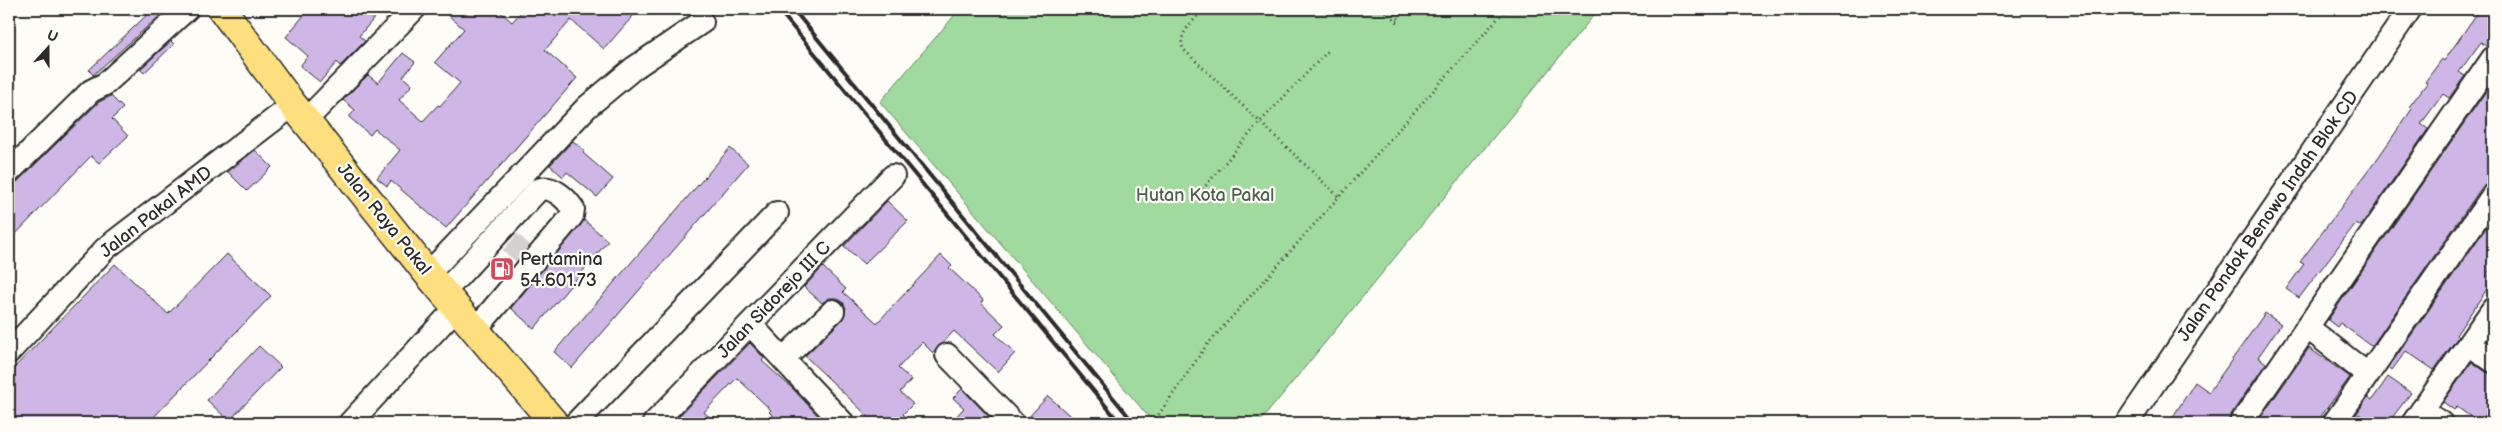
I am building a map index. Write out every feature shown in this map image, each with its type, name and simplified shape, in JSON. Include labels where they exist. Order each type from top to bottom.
[{"type":"main road","name":"Jalan Raya Pakal","points":[[222,9],[299,113],[443,291],[554,423]]},
{"type":"street","points":[[9,172],[91,90],[105,84],[186,9]]},
{"type":"street","name":"Jalan Pakal AMD","points":[[9,352],[106,248],[299,113],[414,9]]},
{"type":"street","name":"Jalan Pondok Benowo Indah Blok CD","points":[[2126,423],[2410,9]]},
{"type":"street","points":[[350,423],[443,291],[587,107],[634,68],[702,22]]},
{"type":"street","points":[[2241,423],[2493,58]]},
{"type":"street","name":"Jalan Sidorejo III C","points":[[654,423],[893,176]]},
{"type":"street","points":[[443,291],[503,240],[538,190],[544,187],[550,188],[570,204],[573,209],[572,216],[526,263],[476,328]]},
{"type":"street","points":[[2334,423],[2493,195]]},
{"type":"street","points":[[576,423],[778,213]]},
{"type":"street","points":[[784,358],[833,311]]},
{"type":"street","points":[[2441,423],[2418,417],[2470,345],[2490,323]]},
{"type":"street","points":[[750,324],[784,358],[843,423]]},
{"type":"street","points":[[2307,327],[2367,374]]},
{"type":"street","points":[[2470,345],[2493,361]]},
{"type":"street","points":[[947,355],[1013,423]]},
{"type":"path","points":[[1204,9],[1184,32],[1181,38],[1183,49],[1338,196]]},
{"type":"path","points":[[1381,9],[1398,22],[1399,18],[1392,9]]},
{"type":"path","points":[[1153,423],[1206,346],[1506,9]]},
{"type":"path","points":[[1196,197],[1259,123],[1328,51]]},
{"type":"green space","name":"Hutan Kota Pakal","points":[[960,9],[1599,9],[1259,423],[1154,423],[880,102]]},
{"type":"building","points":[[153,9],[161,9],[164,12],[93,75],[89,70]]},
{"type":"building","points":[[309,9],[382,9],[359,36],[365,41],[340,66],[337,62],[320,82],[300,66],[308,56],[286,37]]},
{"type":"building","points":[[441,9],[497,9],[512,22],[524,9],[639,9],[604,49],[571,20],[545,50],[577,78],[446,228],[391,181],[387,186],[377,178],[400,150],[375,129],[370,135],[349,117],[355,110],[343,100],[368,75],[378,83],[403,53],[415,62],[403,77],[412,85],[399,100],[423,121],[438,105],[440,106],[460,83],[435,62],[464,29]]},
{"type":"building","points":[[2480,9],[2493,9],[2493,45],[2487,47],[2481,42],[2459,72],[2465,76],[2449,98],[2443,94],[2421,124],[2428,129],[2361,226],[2356,223],[2299,298],[2286,289],[2304,264],[2300,262],[2375,162],[2412,109],[2409,107],[2427,83],[2425,82],[2442,59],[2444,61]]},
{"type":"building","points":[[171,41],[174,44],[144,73],[140,69]]},
{"type":"building","points":[[2493,81],[2493,182],[2482,187],[2372,346],[2340,323],[2337,327],[2328,320]]},
{"type":"building","points":[[111,96],[123,108],[112,119],[128,136],[99,163],[91,156],[9,241],[9,185],[18,181],[99,102]]},
{"type":"building","points":[[573,141],[585,151],[583,153],[613,179],[597,197],[567,172],[563,177],[550,165]]},
{"type":"building","points":[[730,148],[748,164],[572,368],[554,352]]},
{"type":"building","points":[[255,150],[272,167],[247,191],[228,172]]},
{"type":"building","points":[[887,201],[908,221],[864,264],[844,246]]},
{"type":"building","points":[[2493,218],[2493,265],[2487,274],[2493,280],[2456,335],[2458,337],[2434,370],[2406,351],[2392,370],[2389,367]]},
{"type":"building","points":[[584,220],[608,241],[534,329],[511,308]]},
{"type":"building","points":[[227,254],[271,296],[148,423],[9,423],[9,373],[115,264],[168,314]]},
{"type":"building","points":[[941,255],[952,266],[949,268],[983,300],[981,303],[1004,325],[995,334],[1015,353],[998,372],[954,331],[933,353],[922,342],[898,368],[911,380],[900,392],[913,404],[903,414],[912,423],[875,423],[805,356],[842,320],[846,308],[843,302],[836,298],[829,298],[822,303],[804,287],[823,267],[846,289],[843,292],[877,323]]},
{"type":"building","points":[[2265,313],[2281,324],[2258,357],[2266,363],[2230,416],[2228,423],[2169,423],[2195,382],[2209,392]]},
{"type":"building","points":[[750,343],[764,358],[762,361],[792,388],[825,423],[781,423],[769,412],[771,410],[737,378],[704,412],[716,423],[672,423]]},
{"type":"building","points":[[259,346],[281,367],[229,421],[207,400]]},
{"type":"building","points":[[2309,348],[2350,377],[2316,423],[2257,423]]},
{"type":"building","points":[[2472,362],[2486,372],[2493,374],[2493,423],[2479,423],[2457,407],[2454,410],[2443,402]]},
{"type":"building","points":[[2388,377],[2411,393],[2388,423],[2372,423],[2359,414],[2353,423],[2351,422],[2368,397],[2372,400]]},
{"type":"building","points":[[962,389],[995,423],[950,423],[964,408],[953,398]]},
{"type":"building","points":[[1048,396],[1078,423],[1026,423],[1026,420]]},
{"type":"tunnel","points":[[510,242],[527,257]]},
{"type":"railway","points":[[778,9],[1120,423]]},
{"type":"railway","points":[[793,9],[1134,423]]},
{"type":"place","name":"Pertamina 54.601.73","points":[[502,269]]}]
